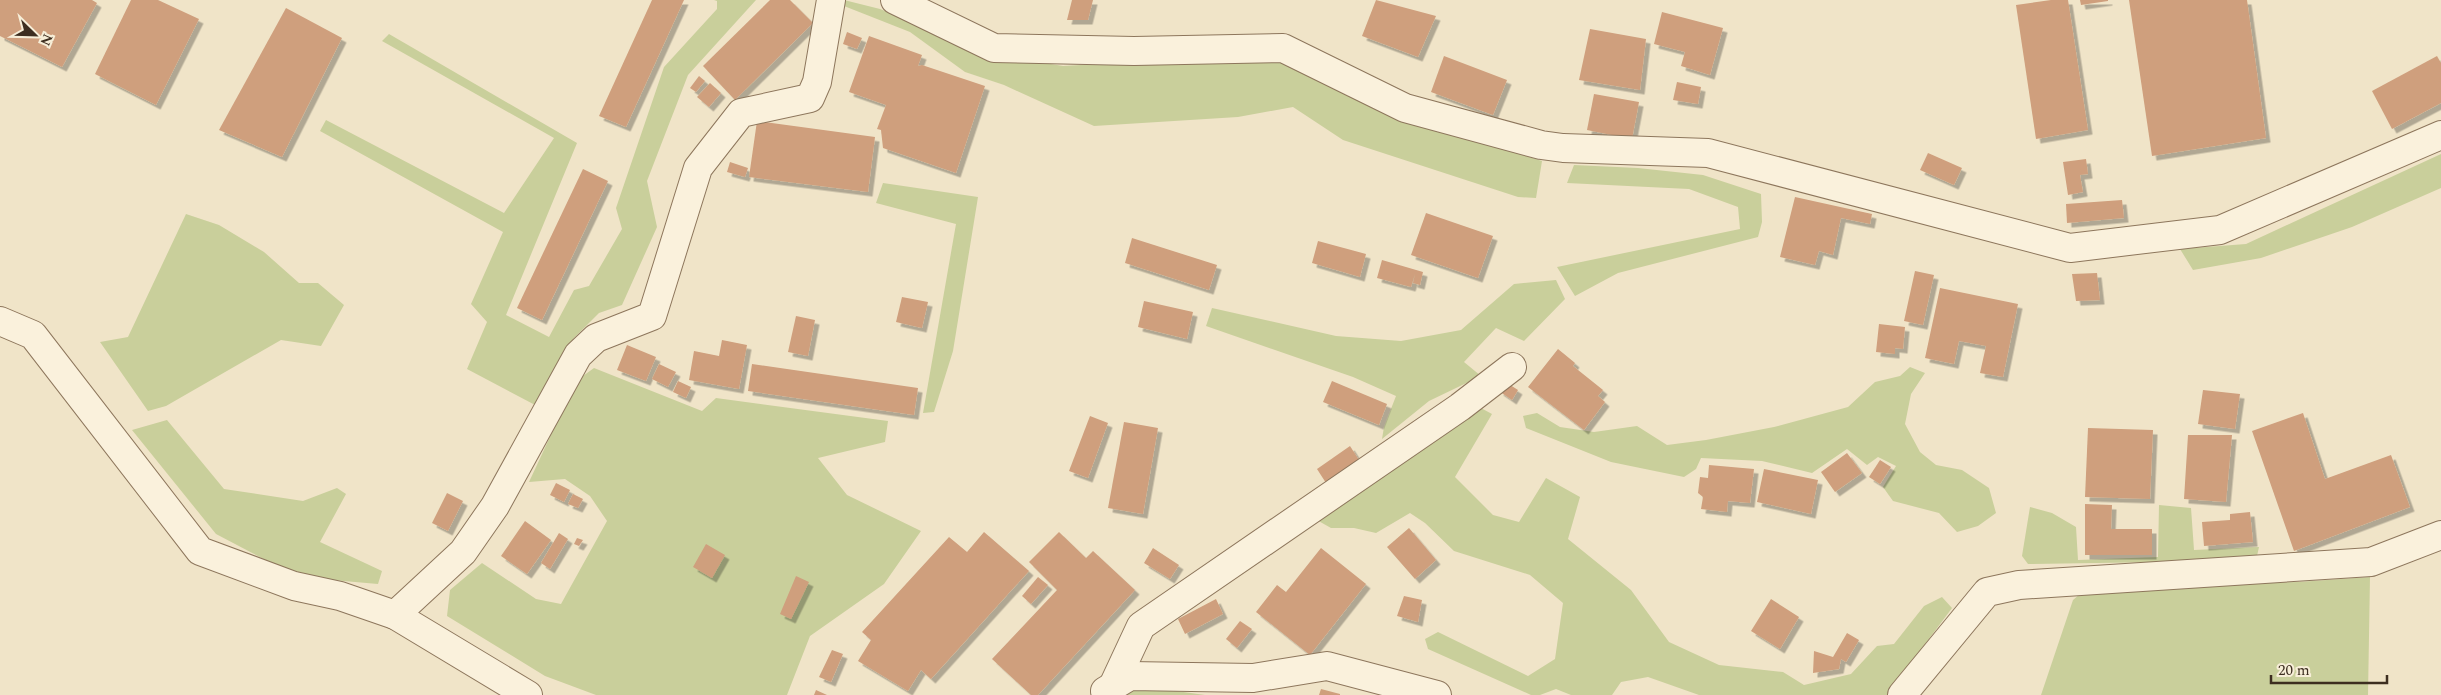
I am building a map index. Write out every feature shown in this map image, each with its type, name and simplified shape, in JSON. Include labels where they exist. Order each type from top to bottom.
[{"type":"lane","points":[[395,615],[463,552],[495,506],[578,355],[596,338],[652,316],[698,168],[742,113],[810,98],[817,82],[831,0]]},
{"type":"lane","points":[[895,0],[994,48],[1134,51],[1283,48],[1405,108],[1541,145],[1563,148],[1708,153],[2070,248],[2220,230],[2441,135]]},
{"type":"lane","points":[[0,321],[33,335],[200,551],[294,586],[340,596],[395,615],[528,695]]},
{"type":"lane","points":[[1106,690],[1141,626],[1460,407],[1512,367]]},
{"type":"lane","points":[[1902,695],[1987,592],[2019,585],[2371,562],[2441,535]]},
{"type":"lane","points":[[1106,690],[1130,676],[1253,678],[1327,666],[1437,695]]},
{"type":"green space","points":[[714,0],[756,0],[688,75],[647,181],[657,227],[622,305],[599,313],[574,338],[537,406],[467,369],[487,322],[471,304],[503,232],[320,131],[326,120],[504,213],[554,138],[382,41],[389,34],[577,143],[506,315],[549,337],[574,290],[589,286],[622,229],[616,208],[664,67],[717,9],[717,1]]},
{"type":"green space","points":[[844,0],[880,9],[996,55],[1063,66],[1278,54],[1389,112],[1542,161],[1536,198],[1518,197],[1343,140],[1293,107],[1238,117],[1094,126],[1004,85],[965,72],[910,32],[844,6]]},
{"type":"green space","points":[[2441,154],[2441,188],[2352,227],[2261,258],[2193,270],[2180,249],[2246,244]]},
{"type":"green space","points":[[1574,165],[1638,168],[1703,175],[1761,194],[1762,222],[1758,237],[1618,273],[1575,296],[1557,267],[1740,229],[1738,207],[1689,189],[1567,183]]},
{"type":"green space","points":[[883,183],[978,197],[953,351],[934,412],[923,413],[956,224],[876,203]]},
{"type":"green space","points":[[186,214],[219,225],[264,252],[299,283],[318,283],[344,305],[321,346],[281,340],[166,406],[148,411],[100,342],[128,337]]},
{"type":"green space","points":[[1556,280],[1565,299],[1524,341],[1496,328],[1464,362],[1481,376],[1429,401],[1382,439],[1384,427],[1396,396],[1353,377],[1206,326],[1212,308],[1336,336],[1401,341],[1461,330],[1514,284]]},
{"type":"green space","points":[[1910,367],[1925,373],[1911,394],[1905,424],[1920,452],[1936,465],[1962,470],[1989,488],[1996,513],[1978,526],[1957,532],[1939,513],[1893,501],[1883,487],[1896,466],[1878,457],[1867,465],[1847,449],[1812,473],[1762,461],[1701,458],[1696,469],[1684,477],[1611,462],[1526,428],[1523,416],[1537,413],[1560,427],[1594,432],[1637,426],[1667,445],[1706,440],[1774,427],[1848,407],[1875,382],[1900,376]]},
{"type":"green space","points":[[594,368],[702,411],[716,398],[888,421],[885,442],[818,458],[847,495],[921,531],[884,584],[810,636],[787,695],[596,695],[545,676],[447,616],[450,590],[482,563],[536,599],[561,604],[607,521],[590,496],[565,479],[529,482],[576,381]]},
{"type":"green space","points":[[1479,407],[1492,414],[1455,477],[1493,515],[1519,522],[1546,478],[1580,497],[1568,539],[1631,590],[1669,642],[1719,665],[1783,672],[1804,685],[1851,674],[1877,646],[1894,644],[1924,606],[1942,597],[1952,608],[1887,695],[1699,695],[1648,677],[1621,682],[1612,695],[1571,695],[1556,689],[1540,695],[1531,695],[1428,649],[1425,639],[1438,632],[1528,676],[1555,659],[1563,603],[1530,575],[1454,551],[1425,523],[1410,513],[1376,533],[1354,528],[1331,528],[1315,519]]},
{"type":"green space","points":[[167,420],[224,489],[303,501],[337,488],[346,494],[320,542],[382,571],[378,584],[298,577],[216,534],[132,430]]},
{"type":"green space","points":[[2159,505],[2191,508],[2194,550],[2259,547],[2257,556],[2162,562],[2028,564],[2022,556],[2030,507],[2052,513],[2076,527],[2078,560],[2158,557]]},
{"type":"green space","points":[[2370,577],[2368,695],[2041,695],[2073,600],[2087,588],[2298,582]]},
{"type":"green space","points":[[1134,685],[1205,695],[1117,695]]},
{"type":"building","points":[[0,0],[92,0],[97,3],[62,67],[0,36]]},
{"type":"building","points":[[131,0],[158,0],[199,19],[156,105],[95,74]]},
{"type":"building","points":[[652,0],[684,0],[626,127],[599,116]]},
{"type":"building","points":[[770,0],[790,0],[813,23],[735,100],[703,66]]},
{"type":"building","points":[[1072,0],[1093,0],[1088,20],[1067,20]]},
{"type":"building","points":[[1376,0],[1436,16],[1418,57],[1362,36]]},
{"type":"building","points":[[2051,0],[2068,0],[2088,130],[2036,139],[2016,5]]},
{"type":"building","points":[[2080,0],[2108,0],[2108,1],[2081,5]]},
{"type":"building","points":[[2129,0],[2247,0],[2266,138],[2152,156]]},
{"type":"building","points":[[286,8],[342,38],[282,157],[219,130]]},
{"type":"building","points":[[1662,12],[1723,28],[1710,75],[1681,66],[1685,52],[1654,44]]},
{"type":"building","points":[[1590,29],[1646,39],[1640,90],[1579,80]]},
{"type":"building","points":[[847,32],[862,38],[857,49],[843,44]]},
{"type":"building","points":[[869,36],[922,55],[918,66],[922,65],[985,86],[956,173],[883,148],[881,130],[877,129],[886,105],[849,92]]},
{"type":"building","points":[[1444,56],[1507,80],[1493,115],[1431,92]]},
{"type":"building","points":[[2437,56],[2441,63],[2441,103],[2392,129],[2372,91]]},
{"type":"building","points":[[699,76],[705,81],[696,92],[690,88]]},
{"type":"building","points":[[1677,82],[1701,87],[1698,104],[1673,100]]},
{"type":"building","points":[[710,83],[721,93],[709,107],[697,97]]},
{"type":"building","points":[[1594,94],[1639,102],[1632,139],[1587,130]]},
{"type":"building","points":[[757,121],[875,137],[868,192],[749,177]]},
{"type":"building","points":[[1928,153],[1962,168],[1954,185],[1920,170]]},
{"type":"building","points":[[2086,159],[2088,174],[2080,175],[2083,192],[2068,195],[2063,162]]},
{"type":"building","points":[[730,162],[748,168],[745,177],[727,172]]},
{"type":"building","points":[[583,169],[608,181],[542,320],[517,308]]},
{"type":"building","points":[[1795,197],[1872,214],[1870,224],[1841,218],[1833,255],[1819,251],[1815,265],[1780,257]]},
{"type":"building","points":[[2122,200],[2124,218],[2067,223],[2066,204]]},
{"type":"building","points":[[1426,213],[1493,236],[1478,278],[1411,255]]},
{"type":"building","points":[[1132,238],[1217,265],[1209,290],[1125,263]]},
{"type":"building","points":[[1318,241],[1366,254],[1360,277],[1312,263]]},
{"type":"building","points":[[1382,260],[1423,272],[1420,285],[1413,283],[1415,274],[1411,287],[1377,278]]},
{"type":"building","points":[[1915,271],[1934,275],[1923,325],[1904,321]]},
{"type":"building","points":[[2097,273],[2100,300],[2076,301],[2072,274]]},
{"type":"building","points":[[1940,288],[2018,304],[2003,377],[1980,373],[1986,346],[1959,341],[1954,364],[1925,358]]},
{"type":"building","points":[[902,297],[928,302],[922,328],[896,322]]},
{"type":"building","points":[[1144,301],[1193,312],[1187,339],[1138,327]]},
{"type":"building","points":[[796,316],[815,320],[808,356],[788,352]]},
{"type":"building","points":[[1879,324],[1905,327],[1903,349],[1895,348],[1895,354],[1876,352]]},
{"type":"building","points":[[722,340],[747,345],[739,389],[689,380],[694,351],[719,356]]},
{"type":"building","points":[[627,345],[656,357],[646,381],[617,370]]},
{"type":"building","points":[[1558,349],[1575,363],[1573,366],[1603,390],[1598,396],[1605,402],[1584,430],[1528,387]]},
{"type":"building","points":[[659,364],[676,372],[668,387],[652,379]]},
{"type":"building","points":[[752,364],[918,388],[914,415],[748,391]]},
{"type":"building","points":[[678,381],[691,387],[686,398],[673,392]]},
{"type":"building","points":[[1332,381],[1387,404],[1379,425],[1323,402]]},
{"type":"building","points":[[1504,381],[1518,390],[1512,400],[1499,391]]},
{"type":"building","points":[[2203,390],[2240,394],[2235,429],[2198,424]]},
{"type":"building","points":[[2303,413],[2325,479],[2391,455],[2410,507],[2294,551],[2252,431]]},
{"type":"building","points":[[1090,416],[1108,423],[1088,478],[1069,471]]},
{"type":"building","points":[[1124,422],[1158,428],[1143,514],[1108,508]]},
{"type":"building","points":[[2088,428],[2153,430],[2150,499],[2085,497]]},
{"type":"building","points":[[2188,435],[2232,435],[2226,502],[2184,499]]},
{"type":"building","points":[[1350,446],[1359,460],[1326,483],[1317,469]]},
{"type":"building","points":[[1847,453],[1862,473],[1835,492],[1821,472]]},
{"type":"building","points":[[1880,460],[1891,467],[1880,484],[1869,477]]},
{"type":"building","points":[[1709,465],[1754,469],[1750,503],[1728,501],[1727,512],[1701,509],[1703,497],[1698,493],[1700,477],[1708,478]]},
{"type":"building","points":[[1764,469],[1818,480],[1811,514],[1757,502]]},
{"type":"building","points":[[556,483],[570,490],[564,502],[550,495]]},
{"type":"building","points":[[447,493],[463,501],[448,531],[432,523]]},
{"type":"building","points":[[573,494],[583,499],[578,508],[568,504]]},
{"type":"building","points":[[2085,504],[2112,505],[2111,529],[2152,529],[2152,555],[2085,555]]},
{"type":"building","points":[[2250,512],[2253,542],[2204,546],[2202,522],[2230,520],[2230,514]]},
{"type":"building","points":[[525,521],[551,540],[527,574],[501,556]]},
{"type":"building","points":[[1409,528],[1436,560],[1415,579],[1387,547]]},
{"type":"building","points":[[984,532],[1029,571],[931,679],[921,670],[908,691],[858,661],[871,640],[862,632],[949,537],[967,552]]},
{"type":"building","points":[[1059,532],[1086,558],[1093,551],[1135,590],[1038,695],[1031,695],[992,659],[1057,590],[1029,562]]},
{"type":"building","points":[[559,533],[568,539],[550,569],[541,563]]},
{"type":"building","points":[[577,538],[583,540],[579,546],[574,544]]},
{"type":"building","points":[[706,544],[725,555],[712,578],[693,567]]},
{"type":"building","points":[[1153,548],[1179,565],[1170,579],[1144,563]]},
{"type":"building","points":[[1321,548],[1366,584],[1310,655],[1256,612],[1277,585],[1286,592]]},
{"type":"building","points":[[796,576],[809,582],[791,619],[780,614]]},
{"type":"building","points":[[1038,577],[1048,585],[1031,604],[1022,596]]},
{"type":"building","points":[[1404,596],[1422,600],[1418,622],[1397,616]]},
{"type":"building","points":[[1216,599],[1223,614],[1185,634],[1178,619]]},
{"type":"building","points":[[1771,599],[1799,617],[1780,649],[1751,631]]},
{"type":"building","points":[[1240,621],[1252,629],[1237,648],[1226,639]]},
{"type":"building","points":[[1847,633],[1859,640],[1846,662],[1841,659],[1839,669],[1813,673],[1814,651],[1833,657]]},
{"type":"building","points":[[832,650],[843,654],[831,682],[819,677]]},
{"type":"building","points":[[1321,689],[1340,694],[1340,695],[1319,695]]},
{"type":"building","points":[[816,690],[827,695],[814,695]]}]
